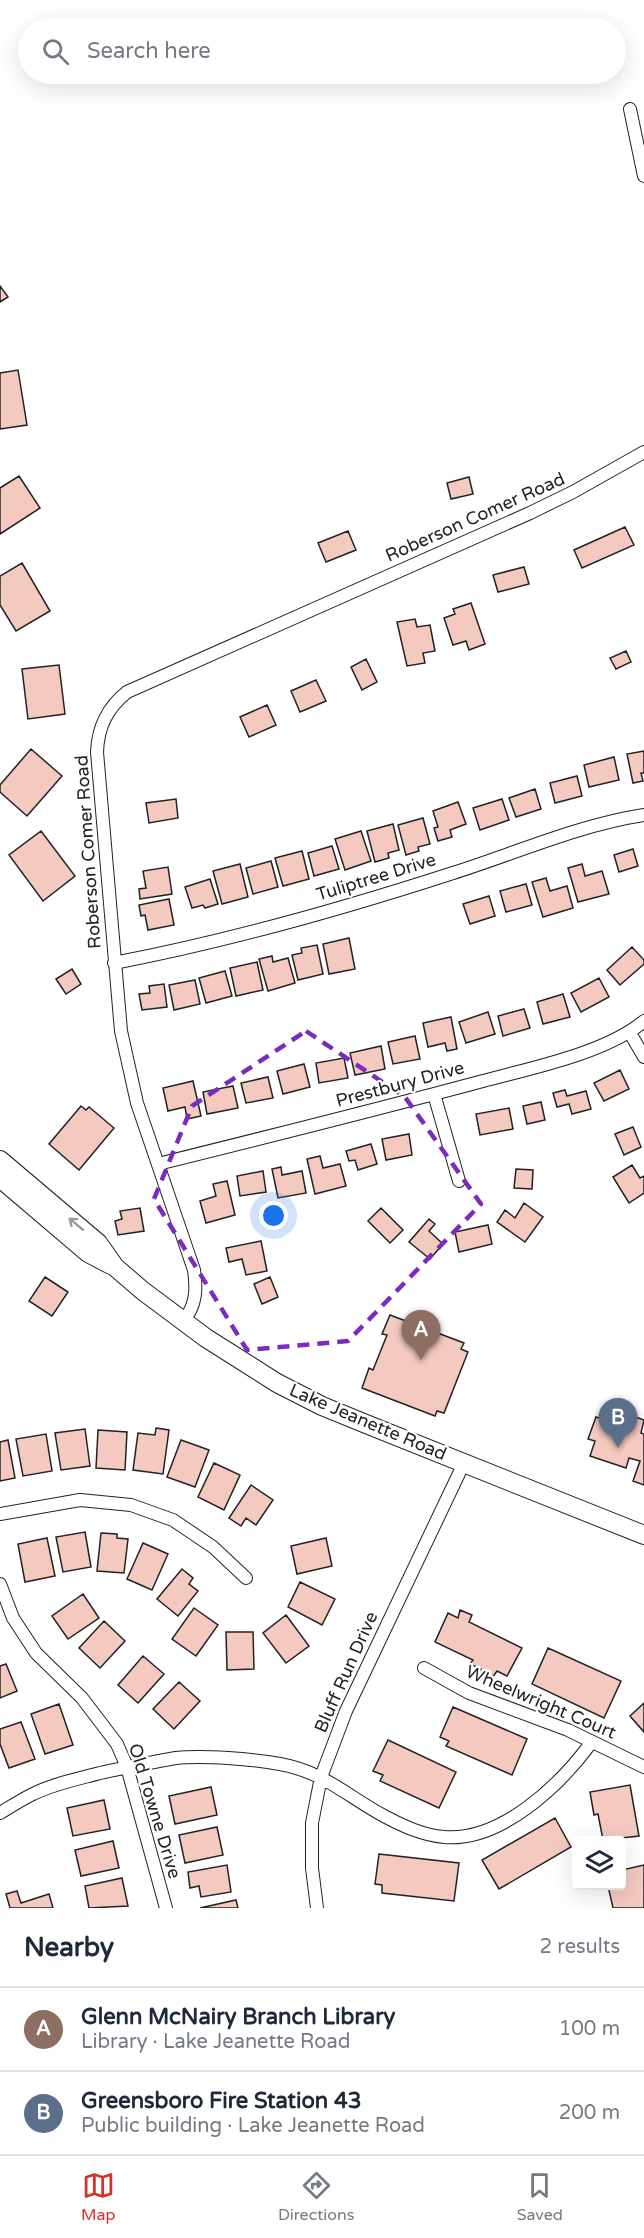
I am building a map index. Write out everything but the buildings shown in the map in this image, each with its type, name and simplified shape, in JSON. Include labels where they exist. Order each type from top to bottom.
[{"type":"street","points":[[630,110],[644,176]]},
{"type":"street","name":"Roberson Comer Road","points":[[183,1322],[192,1311],[195,1277],[130,1078],[121,1031],[97,752],[102,723],[118,699],[138,687],[530,513],[644,452]]},
{"type":"street","name":"Tuliptree Drive","points":[[114,963],[163,954],[336,909],[613,820],[644,815]]},
{"type":"street","name":"Prestbury Drive","points":[[158,1164],[568,1058],[630,1033],[644,1021]]},
{"type":"street","points":[[630,1033],[644,1057]]},
{"type":"street","points":[[434,1094],[459,1181]]},
{"type":"street","name":"Lake Jeanette Road","points":[[0,1160],[98,1243],[116,1267]]},
{"type":"street","name":"Lake Jeanette Road","points":[[0,1178],[88,1253],[116,1267],[183,1322],[230,1354],[286,1387],[351,1418],[644,1535]]},
{"type":"street","name":"Bluff Run Drive","points":[[317,1908],[312,1868],[312,1823],[321,1776],[346,1711],[464,1463]]},
{"type":"street","points":[[0,1514],[80,1500],[131,1505],[173,1520],[213,1547],[246,1578]]},
{"type":"street","name":"Old Towne Drive","points":[[0,1584],[13,1618],[36,1653],[82,1698],[117,1744],[127,1767],[166,1908]]},
{"type":"street","name":"Wheelwright Court","points":[[424,1668],[469,1693],[530,1714],[644,1767]]},
{"type":"street","points":[[0,1813],[33,1794],[80,1778],[127,1767],[178,1758],[237,1759],[280,1764],[321,1776],[382,1815],[414,1831],[444,1837],[464,1836],[500,1825],[523,1810],[573,1765],[591,1743]]},
{"type":"highlighted area","points":[[306,1031],[405,1097],[481,1204],[348,1341],[247,1350],[154,1199],[192,1106]]},
{"type":"place","name":"Glenn McNairy Branch Library","points":[[421,1360]]},
{"type":"place","name":"Greensboro Fire Station 43","points":[[618,1448]]}]
